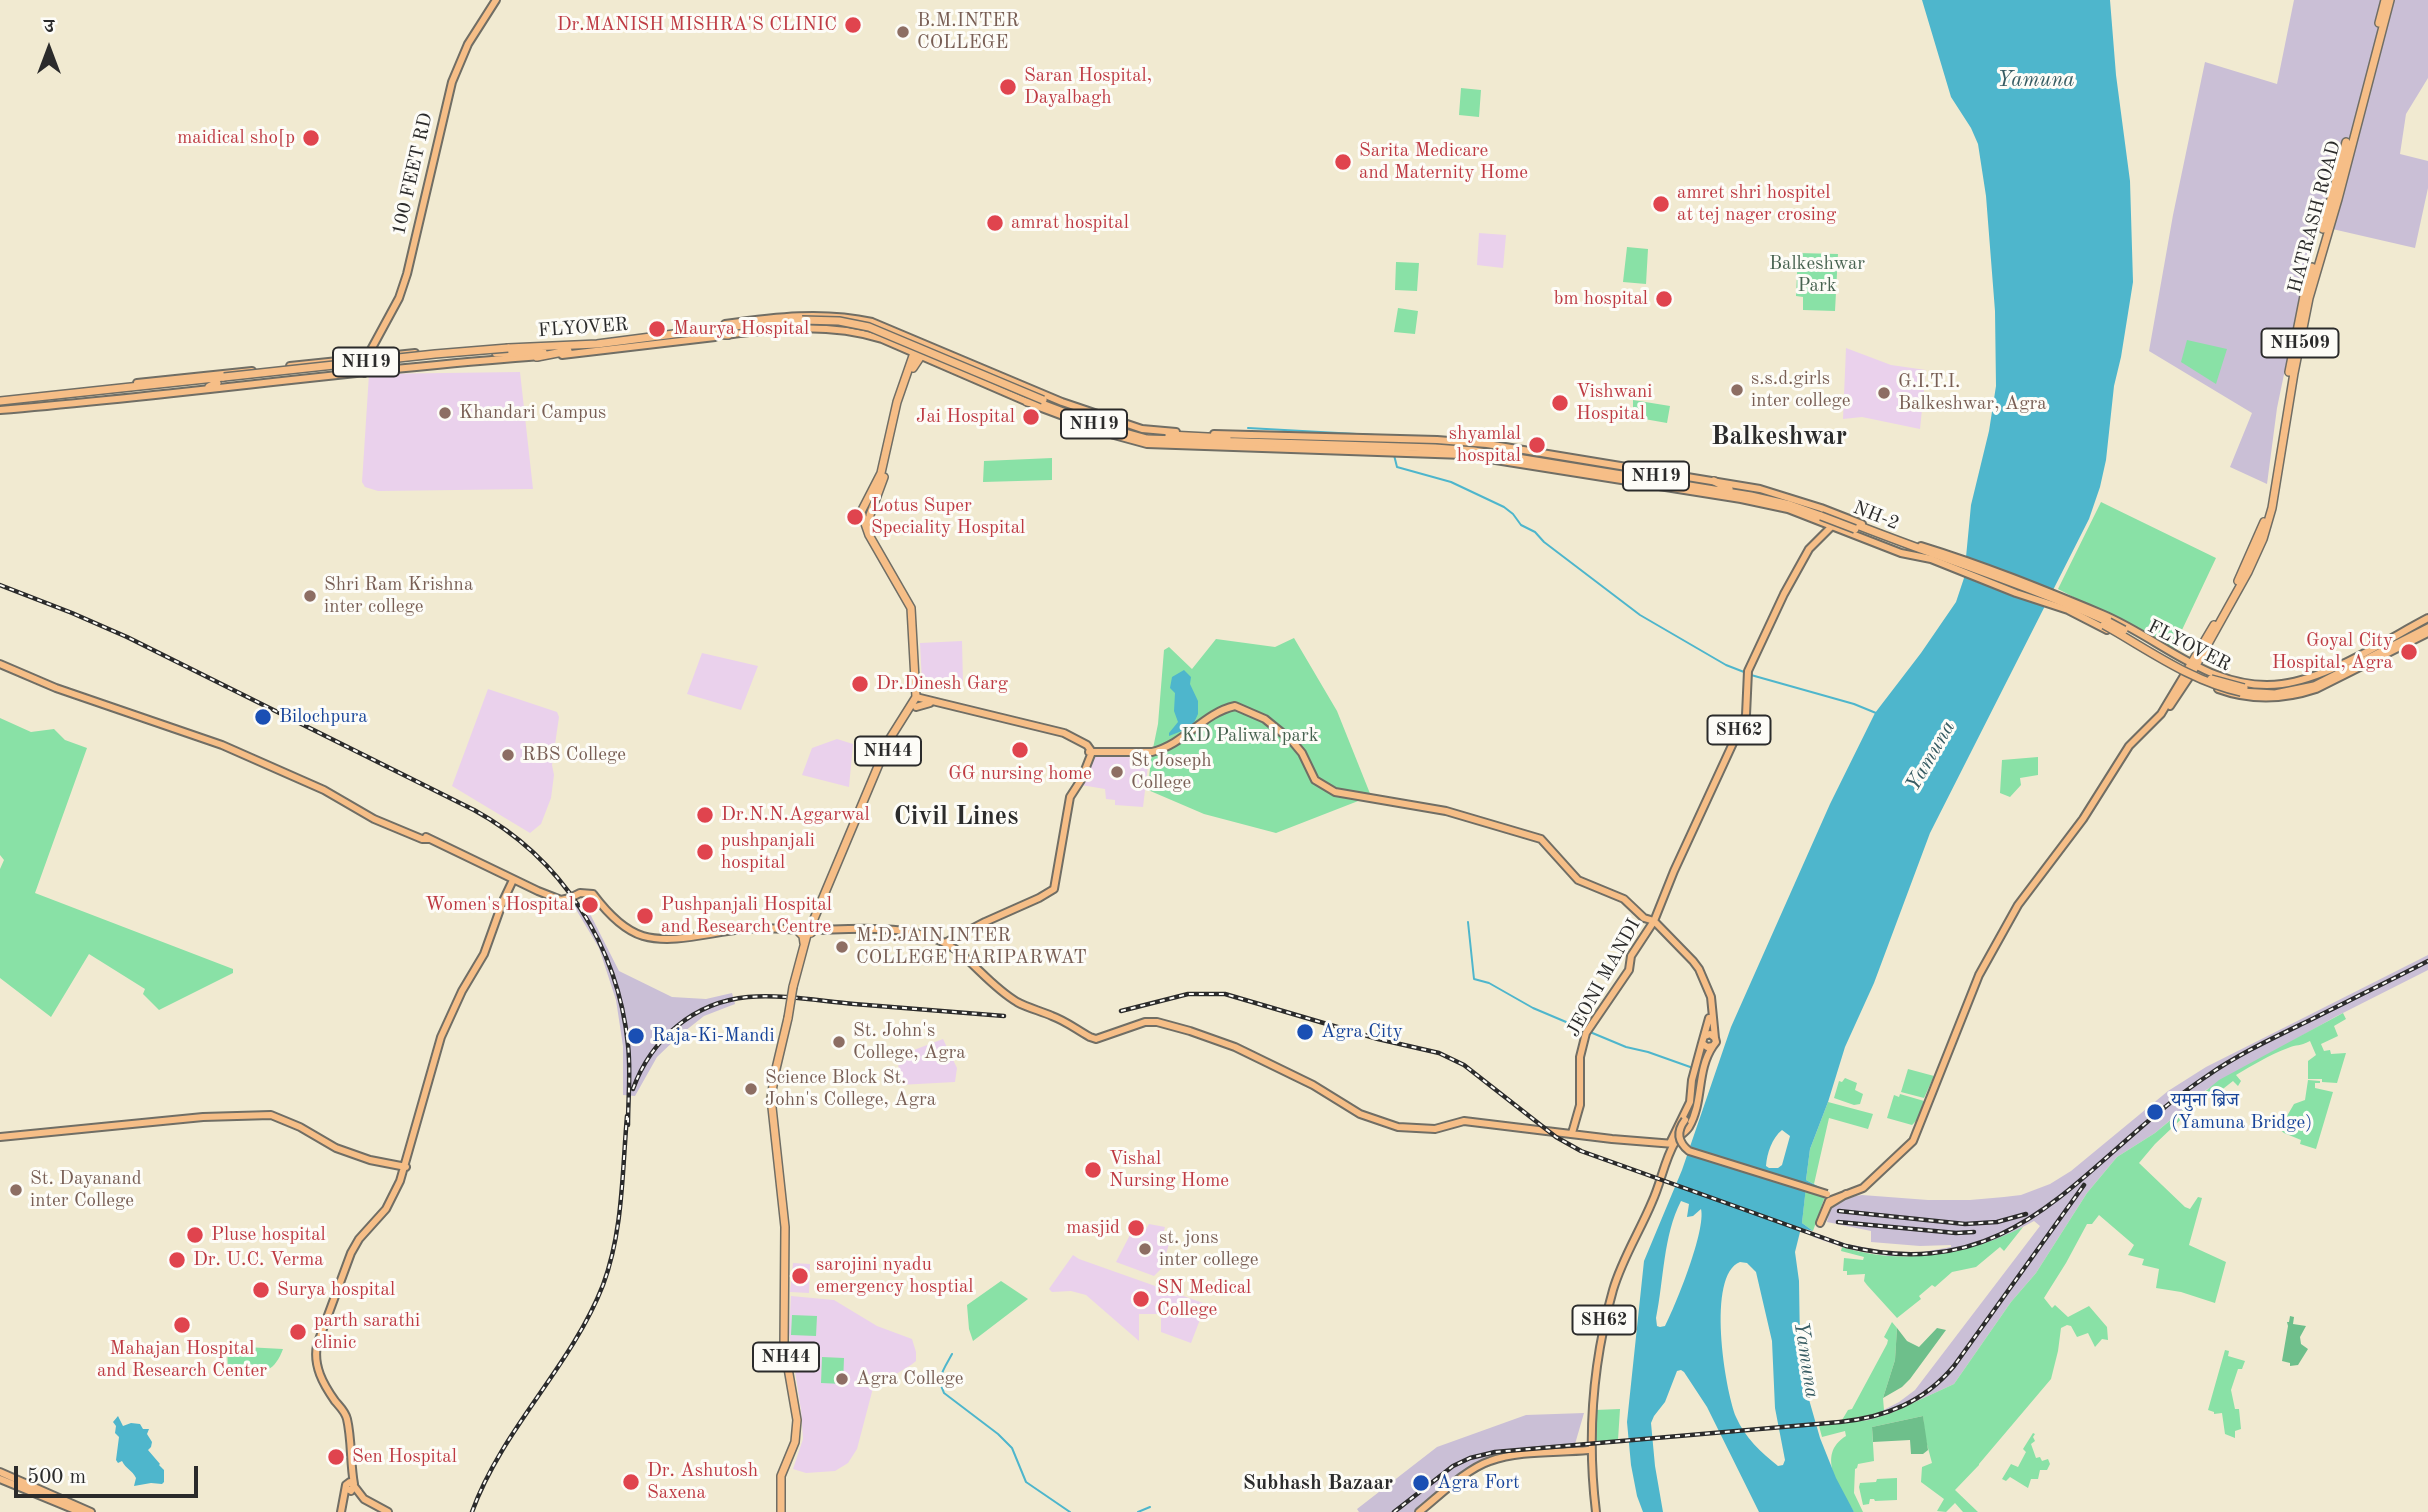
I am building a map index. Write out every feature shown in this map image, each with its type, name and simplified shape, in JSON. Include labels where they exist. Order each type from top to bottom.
[{"type":"highway","name":"HATRASH ROAD","points":[[2187,675],[2248,572],[2265,533],[2276,494],[2304,296],[2387,0]]},
{"type":"highway","name":"HATRASH ROAD","points":[[2300,327],[2336,208],[2387,0]]},
{"type":"highway","name":"FLYOVER","points":[[715,333],[839,321],[869,327],[1043,402],[1148,437],[1488,450]]},
{"type":"highway","name":"FLYOVER","points":[[214,384],[435,354],[597,344],[743,325],[803,324],[842,325],[876,333],[1028,400],[1043,402]]},
{"type":"highway","points":[[715,333],[728,335]]},
{"type":"highway","name":"NH19","points":[[558,352],[715,333]]},
{"type":"highway","name":"FLYOVER","points":[[1,403],[496,354],[558,352]]},
{"type":"highway","points":[[537,357],[558,352]]},
{"type":"highway","points":[[917,699],[911,608],[869,535],[863,506],[872,499],[881,473],[897,402],[921,356]]},
{"type":"highway","points":[[163,380],[203,376],[214,384]]},
{"type":"highway","name":"NH19","points":[[1488,450],[1770,500],[1824,515]]},
{"type":"highway","name":"NH19","points":[[1488,450],[1761,494],[1824,515]]},
{"type":"highway","points":[[1611,472],[1631,481]]},
{"type":"highway","points":[[1637,473],[1661,472]]},
{"type":"highway","points":[[1714,481],[1729,489]]},
{"type":"highway","name":"NH-2","points":[[1824,515],[1917,551]]},
{"type":"highway","name":"NH19","points":[[1917,551],[2068,606],[2098,620]]},
{"type":"highway","points":[[2098,620],[2104,614]]},
{"type":"highway","name":"FLYOVER","points":[[2098,620],[2187,672],[2224,689],[2251,693],[2290,692],[2314,686],[2428,625]]},
{"type":"highway","name":"NH44","points":[[795,987],[812,929],[889,740],[917,699]]},
{"type":"highway","name":"NH44","points":[[783,1512],[785,1473],[795,1442],[797,1420],[784,1345],[785,1227],[771,1104],[775,1073],[790,1018],[804,944],[812,929]]},
{"type":"highway","points":[[797,930],[803,936],[804,944]]},
{"type":"main road","points":[[366,373],[370,357],[405,294],[452,90],[461,65],[498,0]]},
{"type":"main road","points":[[1,403],[163,380],[370,357],[536,346],[776,317],[816,315],[872,322],[1062,402],[1142,429],[1233,435],[1456,440],[1516,448],[1760,489],[1824,515],[1835,526],[1854,527]]},
{"type":"main road","points":[[214,384],[597,352],[803,324],[857,331],[1103,431],[1147,444],[1464,455],[1741,499],[1824,515],[1844,516],[1854,527]]},
{"type":"main road","points":[[904,349],[910,338]]},
{"type":"main road","points":[[921,356],[934,348]]},
{"type":"main road","name":"SH62","points":[[1715,1038],[1713,1005],[1699,970],[1654,921],[1674,871],[1746,715],[1748,669],[1809,549],[1844,516]]},
{"type":"main road","points":[[1917,551],[1978,564],[2045,589],[2104,614],[2195,663],[2246,684],[2292,682],[2324,672],[2428,625]]},
{"type":"main road","points":[[1917,551],[1931,559],[2053,606],[2098,620],[2187,675],[2233,695],[2251,698],[2290,696],[2316,689],[2428,625]]},
{"type":"main road","points":[[0,666],[65,695],[185,733],[422,839],[428,839],[561,901],[580,893],[593,894],[614,917],[640,935],[682,937],[764,927],[812,929]]},
{"type":"main road","points":[[1698,1070],[1692,1108],[1679,1134],[1689,1151],[1831,1198],[1863,1188],[1880,1170],[1903,1153],[1922,1126],[1968,1005],[2020,907],[2082,826],[2127,753],[2161,719],[2187,675]]},
{"type":"main road","points":[[917,699],[1065,736],[1091,752],[1152,752],[1174,744],[1215,713],[1235,706],[1265,719],[1292,741],[1302,753],[1315,780],[1335,792],[1446,811],[1541,839],[1578,880],[1625,899],[1644,918],[1654,921]]},
{"type":"main road","points":[[917,699],[930,702]]},
{"type":"main road","points":[[944,941],[1052,887],[1067,795],[1091,752]]},
{"type":"main road","points":[[341,1512],[350,1489],[350,1441],[346,1415],[318,1371],[315,1356],[317,1345],[351,1253],[359,1238],[386,1209],[406,1167],[441,1037],[462,991],[484,954],[514,881]]},
{"type":"main road","name":"JEONI MANDI","points":[[1572,1133],[1580,1105],[1580,1057],[1588,1031],[1629,970],[1631,957],[1654,921]]},
{"type":"main road","points":[[764,927],[797,930],[841,926],[906,928],[944,941],[1017,1002],[1053,1016],[1093,1039],[1128,1026],[1151,1022],[1211,1037],[1313,1085],[1372,1119],[1398,1127],[1436,1129],[1464,1121],[1672,1144]]},
{"type":"main road","name":"SH62","points":[[1594,1512],[1588,1450],[1592,1382],[1609,1295],[1672,1144],[1691,1123],[1699,1100],[1698,1070],[1704,1053],[1704,1039],[1711,1010],[1700,978],[1676,943]]},
{"type":"main road","points":[[1710,1034],[1716,1042],[1707,1047],[1704,1039],[1710,1034]]},
{"type":"main road","name":"SH62","points":[[1704,1053],[1713,1046]]},
{"type":"main road","points":[[0,1137],[203,1117],[271,1115],[336,1148],[370,1160],[406,1167]]},
{"type":"main road","name":"SH62","points":[[1594,1512],[1592,1447],[1597,1364],[1613,1289],[1652,1202],[1672,1144]]},
{"type":"main road","points":[[1825,1210],[1831,1198]]},
{"type":"main road","points":[[1419,1512],[1477,1466],[1491,1460],[1588,1450]]},
{"type":"main road","points":[[0,1472],[91,1512]]},
{"type":"main road","points":[[0,1479],[80,1512]]},
{"type":"main road","points":[[350,1489],[380,1512]]},
{"type":"main road","points":[[350,1489],[388,1512]]},
{"type":"shaded area","points":[[2294,0],[2428,0],[2428,78],[2406,114],[2400,154],[2428,161],[2428,188],[2415,248],[2315,225],[2277,408],[2267,484],[2230,467],[2252,413],[2149,351],[2173,215],[2205,62],[2277,84]]},
{"type":"shaded area","points":[[1479,233],[1506,235],[1503,268],[1477,265]]},
{"type":"shaded area","name":"G.I.T.I. Balkeshwar, Agra","points":[[1846,348],[1891,365],[1926,370],[1920,429],[1862,417],[1843,419]]},
{"type":"shaded area","name":"Khandari Campus","points":[[520,372],[533,489],[378,491],[365,487],[362,482],[369,374]]},
{"type":"shaded area","points":[[962,641],[963,683],[922,683],[920,643]]},
{"type":"shaded area","points":[[702,653],[758,666],[741,710],[687,694]]},
{"type":"shaded area","name":"RBS College","points":[[488,689],[557,712],[559,717],[552,765],[554,775],[551,798],[541,824],[530,833],[452,786]]},
{"type":"shaded area","points":[[837,739],[853,744],[849,787],[802,775],[812,748]]},
{"type":"shaded area","name":"St Joseph College","points":[[1095,756],[1149,758],[1143,807],[1115,805],[1115,800],[1106,799],[1105,789],[1081,785]]},
{"type":"shaded area","points":[[583,900],[619,971],[672,997],[706,999],[732,993],[735,1004],[704,1016],[680,1035],[657,1057],[635,1096],[623,1095],[623,1046],[616,1000],[599,948],[574,906]]},
{"type":"shaded area","points":[[2428,955],[2428,970],[2335,1017],[2206,1090],[2155,1133],[2117,1157],[2087,1193],[2036,1273],[2011,1302],[1954,1384],[1889,1414],[1870,1420],[1843,1423],[1842,1420],[1876,1414],[1915,1390],[2040,1226],[2034,1221],[1998,1240],[1967,1250],[1942,1254],[1887,1256],[1845,1248],[1813,1237],[1815,1233],[1847,1244],[1888,1252],[1923,1252],[1951,1245],[1920,1246],[1871,1242],[1871,1231],[1827,1222],[1831,1206],[1850,1197],[1862,1195],[1928,1200],[2004,1197],[2021,1195],[2050,1184],[2071,1171],[2168,1091],[2206,1067]]},
{"type":"shaded area","points":[[943,1039],[957,1068],[955,1082],[899,1085],[898,1056]]},
{"type":"shaded area","name":"st. jons inter college","points":[[1149,1224],[1165,1227],[1161,1241],[1169,1244],[1166,1254],[1173,1257],[1154,1276],[1116,1262],[1132,1231],[1143,1234]]},
{"type":"shaded area","name":"SN Medical College","points":[[1073,1255],[1206,1304],[1191,1343],[1161,1332],[1161,1314],[1139,1314],[1139,1341],[1086,1295],[1071,1291],[1052,1292],[1049,1289]]},
{"type":"shaded area","points":[[793,1263],[810,1264],[809,1293],[790,1292]]},
{"type":"shaded area","name":"Agra College","points":[[791,1296],[834,1300],[877,1326],[912,1339],[916,1352],[916,1361],[873,1388],[857,1449],[848,1463],[835,1471],[806,1473],[793,1469],[803,1439],[789,1332]]},
{"type":"shaded area","points":[[1584,1413],[1573,1451],[1514,1452],[1481,1461],[1416,1512],[1359,1512],[1357,1509],[1437,1447],[1526,1415]]},
{"type":"green space","points":[[1461,88],[1481,90],[1479,117],[1459,115]]},
{"type":"green space","points":[[1627,247],[1648,249],[1646,284],[1623,282]]},
{"type":"green space","name":"Balkeshwar Park","points":[[1798,253],[1838,254],[1835,311],[1803,310],[1803,297],[1796,296]]},
{"type":"green space","points":[[1396,262],[1419,263],[1417,291],[1395,290]]},
{"type":"green space","points":[[1398,308],[1418,311],[1415,334],[1394,332]]},
{"type":"green space","points":[[2187,340],[2227,349],[2216,384],[2181,362]]},
{"type":"green space","points":[[1633,400],[1670,406],[1667,423],[1633,417]]},
{"type":"green space","points":[[1052,458],[1052,480],[983,482],[984,461]]},
{"type":"green space","points":[[2101,502],[2216,558],[2173,649],[2058,589]]},
{"type":"green space","name":"KD Paliwal park","points":[[1294,638],[1337,711],[1371,796],[1276,833],[1204,814],[1148,790],[1158,724],[1164,650],[1169,647],[1192,669],[1216,639],[1275,647]]},
{"type":"green space","points":[[0,718],[31,732],[54,729],[65,740],[87,748],[35,893],[233,969],[233,973],[159,1010],[143,994],[145,989],[89,954],[51,1017],[0,978],[0,869],[4,860],[0,855]]},
{"type":"green space","points":[[2038,757],[2038,775],[2020,778],[2021,785],[2010,797],[2000,793],[2002,760]]},
{"type":"green space","points":[[2343,1013],[2346,1019],[2334,1026],[2338,1036],[2321,1044],[2324,1051],[2330,1050],[2331,1054],[2346,1053],[2337,1083],[2308,1079],[2308,1061],[2316,1055],[2310,1041],[2281,1051],[2236,1075],[2241,1081],[2238,1086],[2233,1081],[2219,1092],[2214,1088],[2155,1144],[2139,1163],[2185,1207],[2190,1209],[2198,1197],[2202,1198],[2189,1245],[2226,1262],[2215,1303],[2181,1292],[2156,1288],[2159,1269],[2142,1265],[2144,1259],[2128,1255],[2134,1245],[2099,1215],[2092,1224],[2087,1224],[2044,1298],[2052,1308],[2055,1305],[2068,1317],[2089,1306],[2107,1327],[2108,1340],[2102,1339],[2095,1347],[2088,1333],[2077,1337],[2071,1326],[2061,1328],[2051,1379],[1955,1490],[1978,1512],[1963,1512],[1955,1503],[1946,1512],[1937,1511],[1944,1499],[1921,1482],[1922,1467],[1932,1463],[1923,1416],[1872,1427],[1874,1461],[1858,1464],[1855,1469],[1854,1493],[1863,1512],[1854,1512],[1837,1483],[1831,1462],[1837,1444],[1846,1436],[1845,1431],[1822,1437],[1819,1426],[1869,1420],[1889,1414],[1954,1384],[2011,1302],[2036,1273],[2087,1193],[2117,1157],[2155,1133],[2219,1080]]},
{"type":"green space","points":[[1908,1069],[1934,1076],[1924,1098],[1901,1092]]},
{"type":"green space","points":[[1845,1078],[1857,1083],[1855,1090],[1863,1094],[1860,1104],[1854,1105],[1834,1098],[1839,1081],[1842,1082]]},
{"type":"green space","points":[[2308,1080],[2320,1081],[2315,1083],[2315,1088],[2333,1092],[2316,1149],[2300,1144],[2301,1140],[2278,1128],[2282,1113],[2287,1116],[2294,1104],[2305,1100]]},
{"type":"green space","points":[[1900,1094],[1924,1101],[1918,1119],[1912,1125],[1887,1118],[1894,1095],[1899,1097]]},
{"type":"green space","points":[[1828,1102],[1873,1114],[1868,1129],[1829,1118],[1814,1184],[1806,1180],[1810,1149]]},
{"type":"green space","points":[[1806,1186],[1825,1196],[1813,1231],[1802,1223]]},
{"type":"green space","points":[[2023,1227],[2004,1251],[2000,1247],[1976,1267],[1952,1272],[1935,1287],[1932,1285],[1919,1296],[1921,1299],[1897,1318],[1864,1281],[1865,1274],[1847,1275],[1847,1271],[1843,1271],[1844,1258],[1863,1260],[1864,1257],[1841,1251],[1842,1247],[1888,1256],[1934,1255],[1980,1245]]},
{"type":"green space","points":[[1001,1281],[1028,1299],[973,1341],[967,1305]]},
{"type":"green space","points":[[792,1315],[817,1316],[816,1336],[791,1335]]},
{"type":"green space","points":[[2290,1316],[2294,1317],[2293,1324],[2306,1326],[2300,1337],[2301,1344],[2308,1349],[2298,1365],[2290,1366],[2290,1363],[2282,1361]]},
{"type":"green space","points":[[1892,1322],[1897,1328],[1895,1360],[1883,1398],[1884,1410],[1842,1420],[1848,1410],[1852,1409],[1887,1344],[1888,1340],[1884,1337]]},
{"type":"green space","points":[[1897,1328],[1907,1341],[1919,1347],[1937,1328],[1946,1330],[1910,1379],[1883,1398],[1895,1360]]},
{"type":"green space","points":[[227,1346],[283,1349],[279,1359],[268,1370],[228,1373]]},
{"type":"green space","points":[[2225,1350],[2229,1351],[2228,1356],[2245,1361],[2242,1369],[2238,1369],[2231,1390],[2235,1409],[2239,1409],[2241,1429],[2235,1431],[2235,1438],[2225,1434],[2222,1413],[2214,1414],[2208,1410]]},
{"type":"green space","points":[[822,1357],[844,1358],[843,1384],[821,1383]]},
{"type":"green space","points":[[1620,1409],[1618,1440],[1594,1441],[1595,1410]]},
{"type":"green space","points":[[1923,1416],[1928,1450],[1923,1454],[1911,1454],[1910,1440],[1873,1442],[1872,1427]]},
{"type":"green space","points":[[2033,1433],[2035,1441],[2031,1444],[2036,1458],[2040,1457],[2042,1461],[2048,1459],[2050,1464],[2047,1470],[2040,1470],[2038,1479],[2031,1479],[2028,1488],[2010,1477],[2006,1481],[2002,1479],[2011,1464],[2018,1467],[2026,1452],[2023,1449]]},
{"type":"green space","points":[[1897,1478],[1897,1500],[1870,1499],[1869,1504],[1863,1505],[1860,1483]]},
{"type":"water","name":"Yamuna","points":[[1922,0],[2110,0],[2116,75],[2130,181],[2133,282],[2114,386],[2106,460],[2089,519],[1930,833],[1874,983],[1845,1047],[1810,1149],[1806,1180],[1827,1191],[1806,1187],[1802,1223],[1813,1231],[1801,1228],[1795,1252],[1799,1281],[1800,1346],[1806,1389],[1820,1438],[1836,1478],[1854,1512],[1759,1512],[1707,1407],[1681,1370],[1677,1371],[1665,1402],[1651,1423],[1663,1512],[1643,1512],[1631,1465],[1627,1422],[1644,1261],[1682,1170],[1731,1027],[1830,804],[1875,713],[1956,602],[1964,578],[1971,505],[1989,431],[1996,386],[1995,311],[1986,196],[1978,144],[1951,97]],"holes":[[[1782,1130],[1790,1136],[1782,1165],[1769,1168],[1766,1166],[1769,1151],[1775,1137]],[[1681,1201],[1689,1204],[1687,1217],[1693,1216],[1701,1209],[1695,1250],[1683,1285],[1665,1326],[1660,1327],[1657,1326],[1656,1318],[1667,1243]],[[1740,1262],[1747,1263],[1756,1272],[1772,1341],[1775,1408],[1785,1460],[1783,1465],[1778,1466],[1749,1438],[1736,1417],[1732,1403],[1723,1360],[1721,1334],[1723,1288],[1730,1271]]]},
{"type":"water","points":[[1184,670],[1191,677],[1190,684],[1198,701],[1198,714],[1192,727],[1169,736],[1178,722],[1174,711],[1175,693],[1170,688],[1172,677]]},
{"type":"water","points":[[118,1416],[123,1426],[140,1424],[143,1429],[149,1429],[147,1434],[152,1442],[148,1450],[164,1470],[162,1484],[134,1486],[134,1475],[122,1461],[118,1463],[116,1460],[119,1437],[115,1433],[116,1426],[113,1422]]},
{"type":"waterway","points":[[1248,428],[1393,436]]},
{"type":"waterway","points":[[1394,455],[1397,467],[1451,482],[1504,507],[1521,525],[1535,532],[1544,542],[1640,615],[1726,665],[1744,672]]},
{"type":"waterway","points":[[1751,675],[1854,704],[1876,713]]},
{"type":"waterway","points":[[1468,922],[1474,979],[1489,983],[1533,1008],[1585,1030]]},
{"type":"waterway","points":[[1590,1032],[1626,1047],[1693,1068]]},
{"type":"waterway","points":[[952,1354],[941,1378],[944,1393],[1012,1448],[1026,1482],[1070,1512]]},
{"type":"waterway","points":[[1138,1512],[1150,1507]]},
{"type":"railway","points":[[0,585],[127,637],[474,810],[534,853],[559,879],[580,908],[612,973],[622,1008],[628,1045],[628,1125]]},
{"type":"railway","points":[[1121,1011],[1188,994],[1225,994],[1378,1039],[1439,1053],[1464,1065],[1556,1137],[1581,1151],[1846,1246],[1907,1254],[1959,1249],[2004,1233],[2045,1208],[2163,1109],[2218,1068],[2428,961]]},
{"type":"railway","points":[[633,1089],[651,1054],[663,1039],[693,1015],[728,1000],[761,996],[788,997],[1004,1016]]},
{"type":"railway","points":[[472,1512],[501,1453],[573,1343],[603,1285],[610,1265],[618,1223],[627,1116]]},
{"type":"railway","points":[[1394,1512],[1453,1466],[1470,1458],[1495,1452],[1840,1422],[1873,1416],[1903,1406],[1930,1389],[1954,1366],[2084,1185]]},
{"type":"railway","points":[[1839,1211],[1965,1224],[1997,1222],[2026,1214]]},
{"type":"railway","points":[[1838,1222],[1956,1233],[1974,1232]]},
{"type":"place","name":"Dr.MANISH MISHRA'S CLINIC","points":[[853,25]]},
{"type":"place","name":"B.M.INTER COLLEGE","points":[[903,32]]},
{"type":"place","name":"Saran Hospital, Dayalbagh","points":[[1008,87]]},
{"type":"place","name":"maidical sho[p","points":[[311,138]]},
{"type":"place","name":"Sarita Medicare and Maternity Home","points":[[1343,162]]},
{"type":"place","name":"amret shri hospitel at tej nager crosing","points":[[1661,204]]},
{"type":"place","name":"amrat hospital","points":[[995,223]]},
{"type":"place","name":"bm hospital","points":[[1664,299]]},
{"type":"place","name":"Maurya Hospital","points":[[657,329]]},
{"type":"place","name":"s.s.d.girls inter college","points":[[1737,390]]},
{"type":"place","name":"G.I.T.I. Balkeshwar, Agra","points":[[1884,393]]},
{"type":"place","name":"Vishwani Hospital","points":[[1560,403]]},
{"type":"place","name":"Khandari Campus","points":[[445,413]]},
{"type":"place","name":"Jai Hospital","points":[[1031,417]]},
{"type":"place","name":"shyamlal hospital","points":[[1537,445]]},
{"type":"place","name":"Lotus Super Speciality Hospital","points":[[855,517]]},
{"type":"place","name":"Shri Ram Krishna inter college","points":[[310,596]]},
{"type":"place","name":"Goyal City Hospital, Agra","points":[[2409,652]]},
{"type":"place","name":"Dr.Dinesh Garg","points":[[860,684]]},
{"type":"place","name":"Bilochpura","points":[[263,717]]},
{"type":"place","name":"GG nursing home","points":[[1020,750]]},
{"type":"place","name":"RBS College","points":[[508,755]]},
{"type":"place","name":"St Joseph College","points":[[1117,772]]},
{"type":"place","name":"Dr.N.N.Aggarwal","points":[[705,815]]},
{"type":"place","name":"pushpanjali hospital","points":[[705,852]]},
{"type":"place","name":"Women's Hospital","points":[[590,905]]},
{"type":"place","name":"Pushpanjali Hospital and Research Centre","points":[[645,916]]},
{"type":"place","name":"M.D.JAIN INTER COLLEGE HARIPARWAT","points":[[842,947]]},
{"type":"place","name":"Agra City","points":[[1305,1032]]},
{"type":"place","name":"Raja-Ki-Mandi","points":[[636,1036]]},
{"type":"place","name":"St. John's College, Agra","points":[[839,1042]]},
{"type":"place","name":"Science Block St. John's College, Agra","points":[[751,1089]]},
{"type":"place","name":"यमुना ब्रिज (Yamuna Bridge)","points":[[2155,1112]]},
{"type":"place","name":"Vishal Nursing Home","points":[[1093,1170]]},
{"type":"place","name":"St. Dayanand inter College","points":[[16,1190]]},
{"type":"place","name":"masjid","points":[[1136,1228]]},
{"type":"place","name":"Pluse hospital","points":[[195,1235]]},
{"type":"place","name":"st. jons inter college","points":[[1145,1249]]},
{"type":"place","name":"Dr. U.C. Verma","points":[[177,1260]]},
{"type":"place","name":"sarojini nyadu emergency hosptial","points":[[800,1276]]},
{"type":"place","name":"Surya hospital","points":[[261,1290]]},
{"type":"place","name":"SN Medical College","points":[[1141,1299]]},
{"type":"place","name":"Mahajan Hospital and Research Center","points":[[182,1325]]},
{"type":"place","name":"parth sarathi clinic","points":[[298,1332]]},
{"type":"place","name":"Agra College","points":[[842,1379]]},
{"type":"place","name":"Sen Hospital","points":[[336,1457]]},
{"type":"place","name":"Dr. Ashutosh Saxena","points":[[631,1482]]},
{"type":"place","name":"Agra Fort","points":[[1421,1483]]},
{"type":"district","name":"Balkeshwar","points":[[1779,437]]},
{"type":"district","name":"Civil Lines","points":[[956,817]]},
{"type":"district","name":"Subhash Bazaar","points":[[1318,1483]]}]
